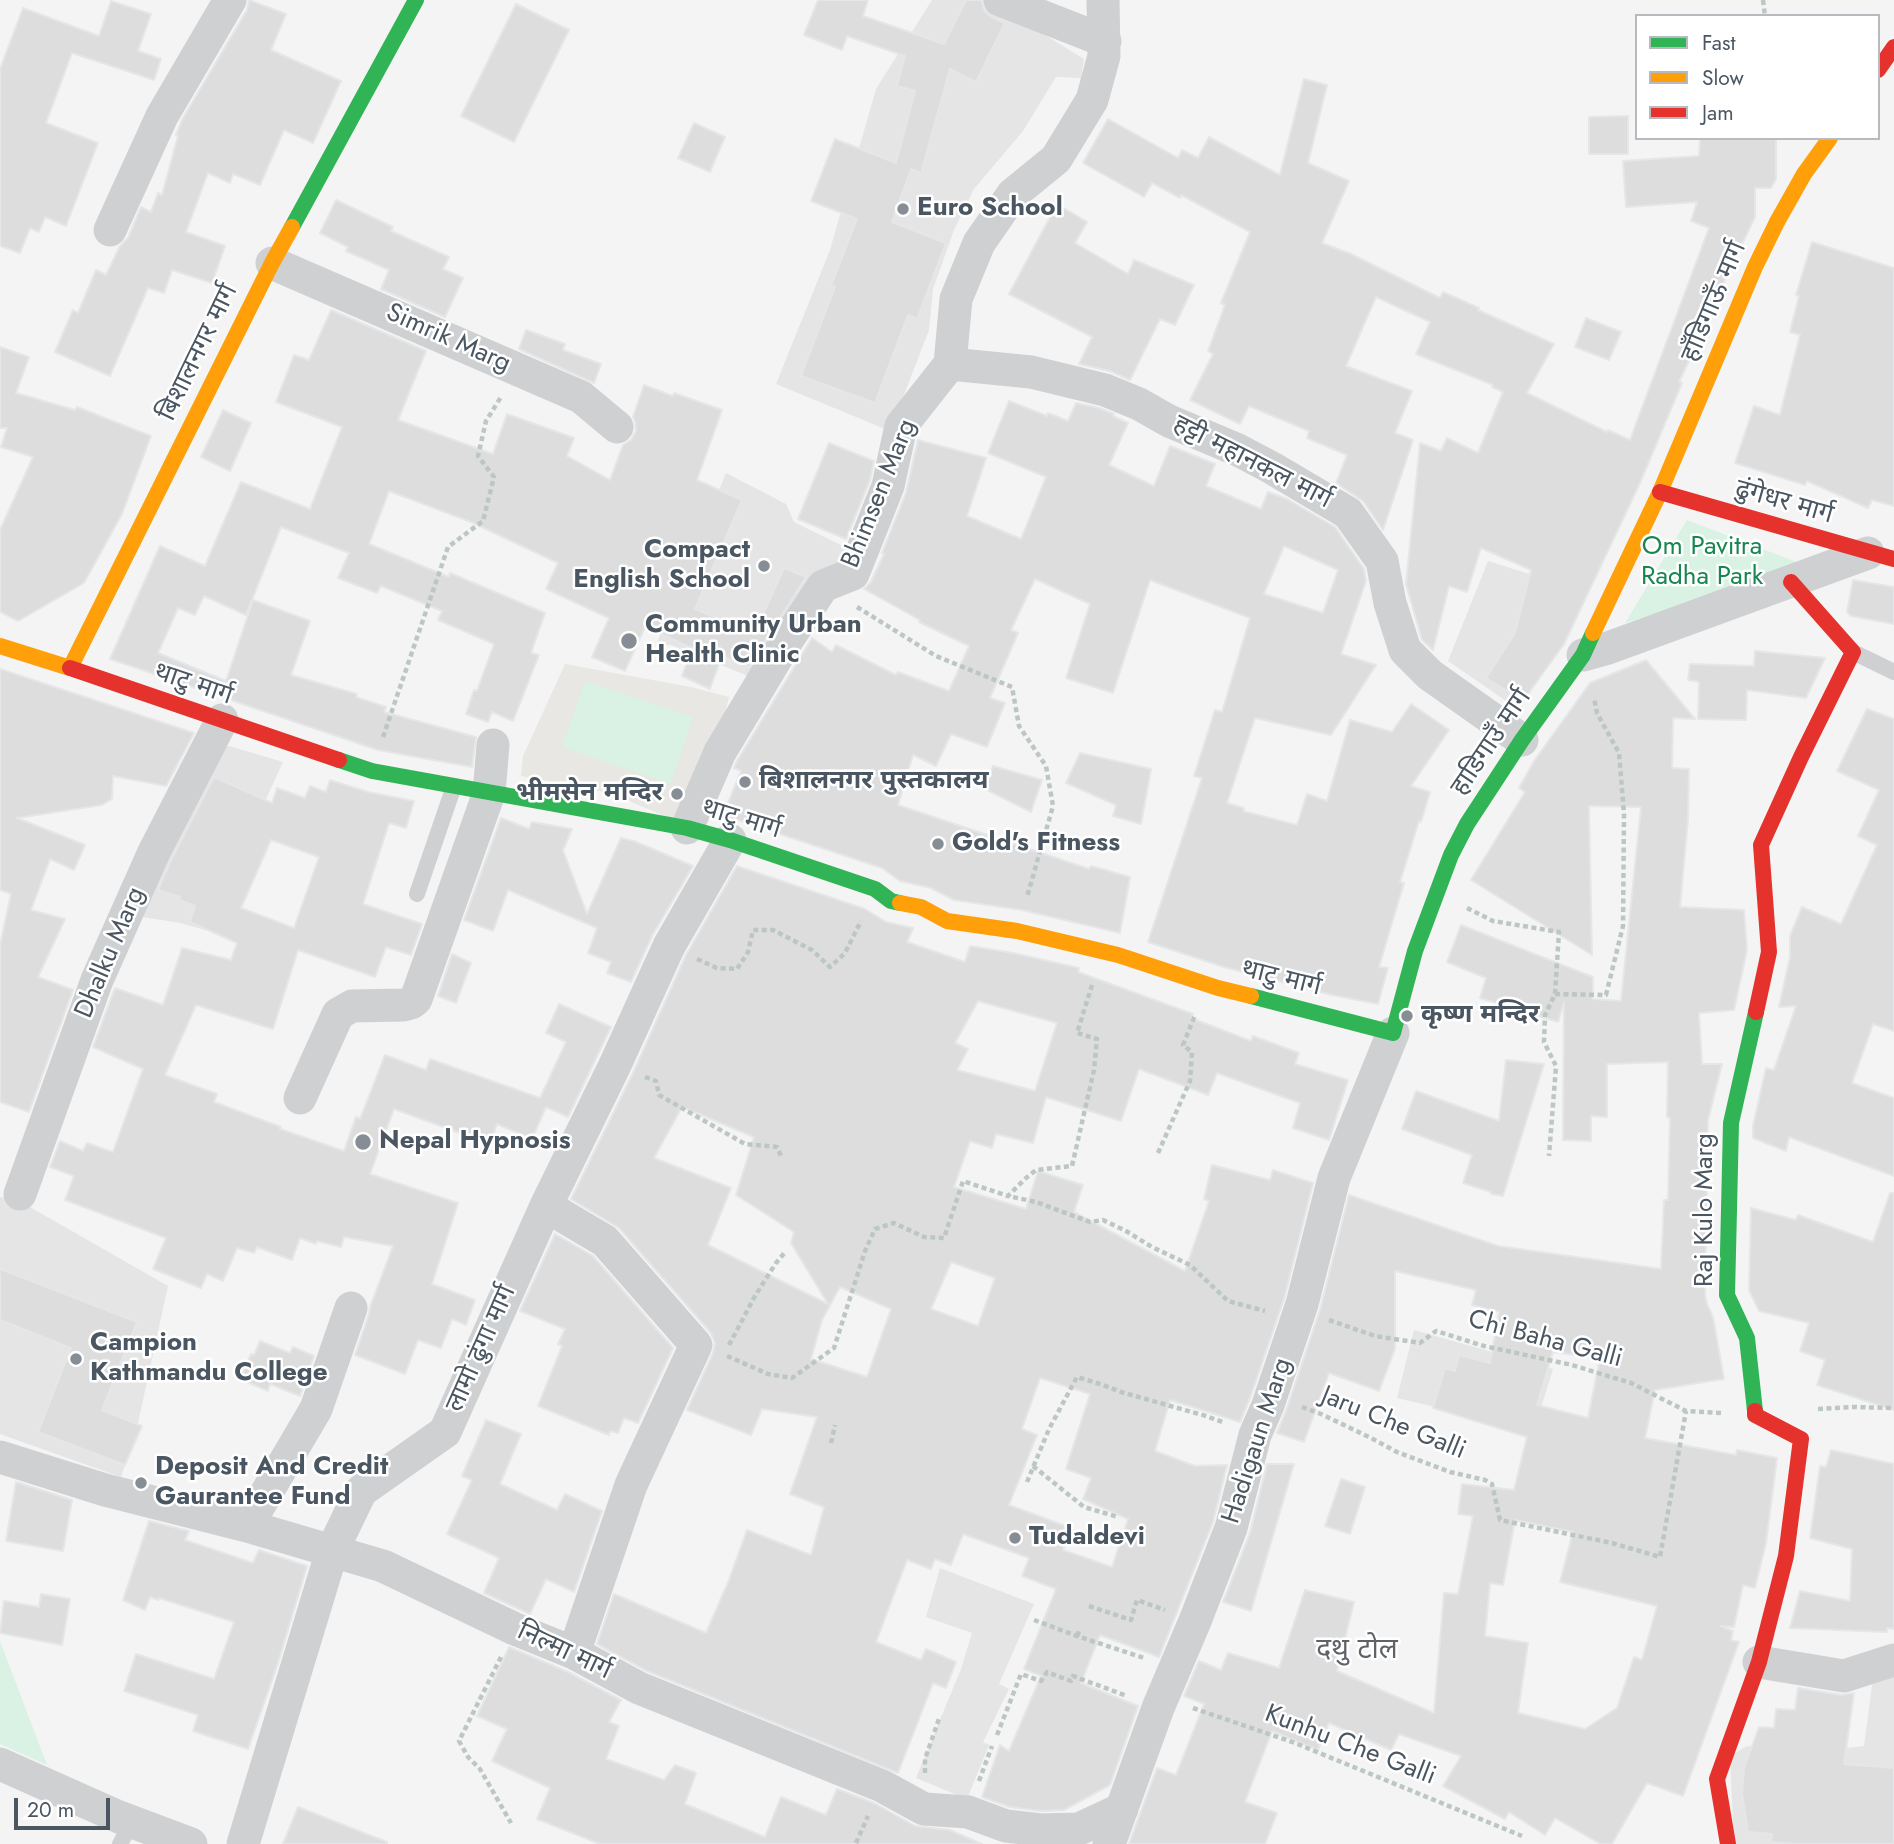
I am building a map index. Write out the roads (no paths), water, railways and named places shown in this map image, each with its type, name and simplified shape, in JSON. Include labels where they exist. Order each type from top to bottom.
[{"type":"main road","name":"बिशालनगर मार्ग","points":[[70,668],[272,262],[406,3]]},
{"type":"main road","points":[[1880,67],[1894,47]]},
{"type":"main road","name":"हाँडिगाऊँ मार्ग","points":[[1660,492],[1755,267],[1804,174],[1829,140]]},
{"type":"main road","name":"ढुंगेधर मार्ग","points":[[1660,492],[1881,556]]},
{"type":"main road","name":"हाडिगाउँ मार्ग","points":[[1393,1033],[1416,951],[1436,890],[1451,855],[1467,824],[1522,740],[1583,655],[1660,492]]},
{"type":"main road","points":[[1791,582],[1853,652]]},
{"type":"main road","points":[[0,646],[70,668]]},
{"type":"main road","name":"Raj Kulo Marg","points":[[1759,1662],[1786,1556],[1801,1438],[1755,1415],[1747,1338],[1727,1295],[1731,1123],[1769,952],[1761,845],[1853,652]]},
{"type":"main road","name":"थाटु मार्ग","points":[[70,668],[372,771],[687,828],[875,889],[891,901],[921,907],[947,920],[1017,931],[1118,955],[1218,988],[1393,1033]]},
{"type":"main road","points":[[1728,1844],[1717,1779],[1759,1662]]},
{"type":"street","points":[[110,230],[162,116],[230,0]]},
{"type":"street","points":[[1000,0],[1105,40]]},
{"type":"street","points":[[950,364],[956,299],[979,243],[1013,194],[1056,159],[1092,100],[1104,56],[1103,0]]},
{"type":"street","name":"Simrik Marg","points":[[272,262],[581,397],[617,427]]},
{"type":"street","name":"Bhimsen Marg","points":[[687,828],[720,752],[786,642],[823,586],[853,575],[888,486],[901,426],[950,364]]},
{"type":"street","name":"हट्टी महानकल मार्ग","points":[[950,364],[1031,372],[1105,390],[1238,450],[1348,513],[1382,561],[1390,603],[1405,650],[1430,675],[1522,740]]},
{"type":"street","points":[[1583,655],[1791,582],[1881,556]]},
{"type":"street","name":"Dhalku Marg","points":[[20,1194],[97,980],[154,852],[222,720]]},
{"type":"street","points":[[300,1098],[338,1014],[352,1006],[404,1005],[416,999],[489,793],[493,745]]},
{"type":"street","name":"लामो ढुंगा मार्ग","points":[[243,1844],[332,1551],[361,1491],[445,1432],[546,1206],[669,946],[730,840]]},
{"type":"street","name":"Hadigaun Marg","points":[[1109,1844],[1166,1689],[1231,1528],[1255,1435],[1315,1312],[1334,1178],[1393,1033]]},
{"type":"street","points":[[546,1206],[605,1241],[696,1345],[631,1485],[574,1653]]},
{"type":"street","points":[[247,1526],[316,1409],[351,1308]]},
{"type":"street","name":"निल्मा मार्ग","points":[[0,1457],[105,1490],[247,1526],[383,1566],[515,1629],[574,1653],[639,1688],[881,1786],[924,1809],[968,1812],[1006,1826],[1041,1830],[1079,1829],[1122,1808]]},
{"type":"street","points":[[1759,1662],[1844,1676],[1894,1660]]},
{"type":"street","points":[[0,1764],[126,1833],[191,1844]]},
{"type":"lane","points":[[1853,652],[1894,672]]},
{"type":"lane","points":[[417,894],[454,786]]},
{"type":"place","name":"Euro School","points":[[903,209]]},
{"type":"place","name":"Compact English School","points":[[764,566]]},
{"type":"place","name":"Community Urban Health Clinic","points":[[629,641]]},
{"type":"place","name":"बिशालनगर पुस्तकालय","points":[[745,782]]},
{"type":"place","name":"भीमसेन मन्दिर","points":[[677,794]]},
{"type":"place","name":"Gold's Fitness","points":[[938,844]]},
{"type":"place","name":"कृष्ण मन्दिर","points":[[1407,1016]]},
{"type":"place","name":"Nepal Hypnosis","points":[[363,1142]]},
{"type":"place","name":"Campion Kathmandu College","points":[[76,1359]]},
{"type":"place","name":"Deposit And Credit Gaurantee Fund","points":[[141,1483]]},
{"type":"place","name":"Tudaldevi","points":[[1015,1538]]},
{"type":"district","name":"दथु टोल","points":[[1357,1651]]},
{"type":"park label","name":"Om Pavitra Radha Park","points":[[1702,563]]}]
